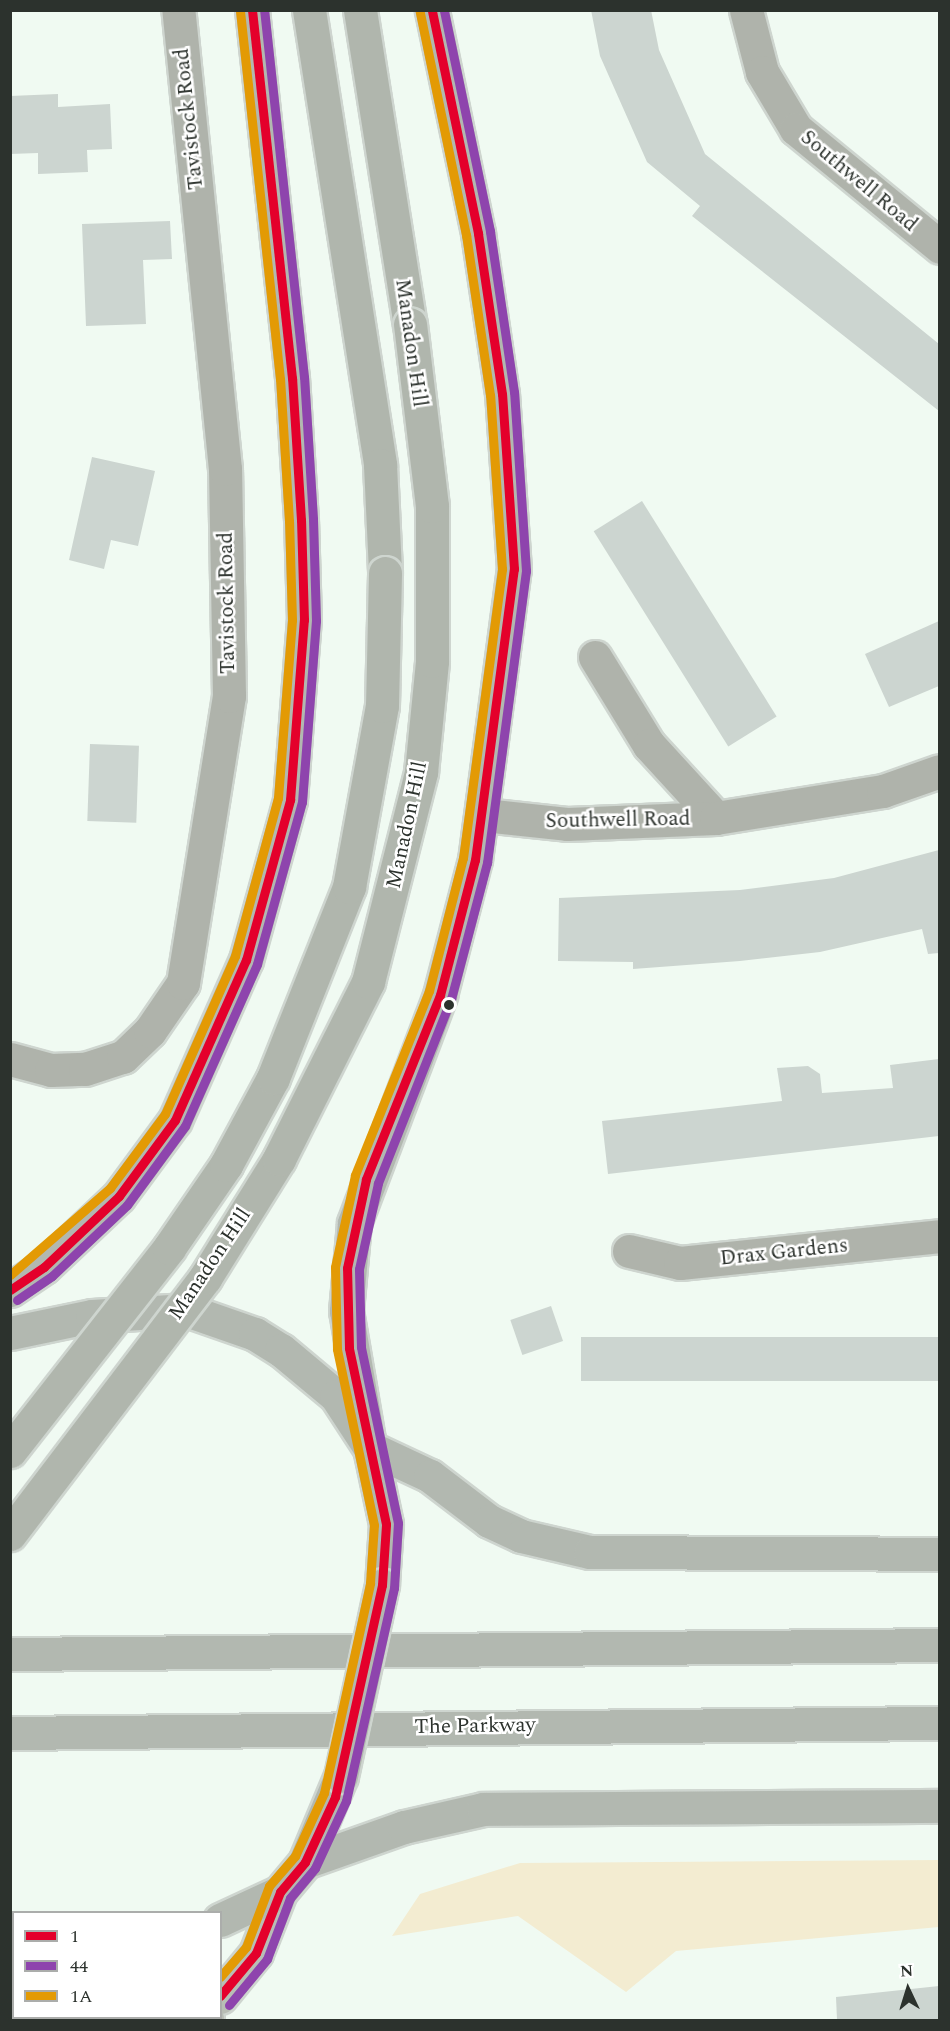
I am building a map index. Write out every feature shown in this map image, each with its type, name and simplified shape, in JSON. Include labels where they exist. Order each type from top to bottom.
[{"type":"highway","points":[[10,1290],[44,1267],[119,1196],[175,1120],[246,960],[290,800],[304,620],[301,520],[291,378],[252,10]]},
{"type":"highway","points":[[222,1919],[280,1892],[305,1862],[341,1776],[382,1585],[386,1524],[346,1311],[354,1223],[440,995],[484,815],[514,569],[502,394],[478,233],[432,10]]},
{"type":"highway","points":[[10,1333],[141,1311],[186,1310],[219,1320],[255,1334],[307,1370],[336,1396],[370,1446],[430,1476],[500,1526],[590,1552],[939,1554]]},
{"type":"highway","points":[[10,1654],[939,1645]]},
{"type":"highway","name":"The Parkway","points":[[10,1733],[939,1724]]},
{"type":"highway","points":[[305,1862],[404,1827],[483,1809],[939,1806]]},
{"type":"main road","name":"Manadon Hill","points":[[10,1451],[181,1230],[225,1165],[287,1045],[349,887],[382,706],[385,573],[380,465],[309,10]]},
{"type":"main road","name":"Manadon Hill","points":[[10,1534],[205,1278],[279,1159],[368,982],[421,772],[432,661],[432,506],[410,324],[360,10]]},
{"type":"main road","points":[[222,1994],[255,1953],[280,1892]]},
{"type":"street","name":"Tavistock Road","points":[[10,1059],[51,1070],[84,1069],[123,1057],[150,1031],[183,983],[229,696],[225,469],[178,10]]},
{"type":"street","name":"Southwell Road","points":[[746,10],[762,72],[796,129],[939,247]]},
{"type":"street","name":"Southwell Road","points":[[595,657],[649,745],[716,818]]},
{"type":"street","name":"Southwell Road","points":[[484,815],[567,824],[716,818],[883,791],[939,771]]},
{"type":"street","name":"Drax Gardens","points":[[629,1251],[680,1263],[939,1236]]},
{"type":"shaded area","points":[[939,1860],[939,1927],[676,1951],[626,1992],[518,1916],[392,1936],[420,1894],[520,1863]]},
{"type":"building","points":[[591,10],[651,10],[659,50],[705,154],[939,344],[939,411],[692,216],[700,206],[647,162],[600,56]]},
{"type":"building","points":[[58,94],[58,107],[110,104],[112,149],[87,150],[88,172],[38,174],[38,153],[10,154],[10,96]]},
{"type":"building","points":[[170,221],[172,259],[143,260],[146,324],[86,326],[82,224]]},
{"type":"building","points":[[92,457],[155,471],[138,546],[111,540],[104,569],[69,560]]},
{"type":"building","points":[[642,501],[777,716],[728,747],[594,531]]},
{"type":"building","points":[[939,621],[939,686],[889,707],[865,654]]},
{"type":"building","points":[[90,744],[139,746],[136,823],[87,821]]},
{"type":"building","points":[[939,850],[939,953],[928,954],[922,929],[820,952],[740,961],[633,969],[633,962],[558,961],[559,898],[740,890],[834,878]]},
{"type":"building","points":[[939,1059],[939,1136],[608,1174],[602,1121],[782,1101],[777,1068],[808,1066],[820,1074],[822,1093],[893,1088],[890,1065]]},
{"type":"building","points":[[551,1306],[563,1341],[522,1355],[510,1320]]},
{"type":"building","points":[[581,1337],[939,1337],[939,1381],[581,1381]]},
{"type":"building","points":[[939,1986],[939,2020],[837,2020],[836,1997]]},
{"type":"transit line","name":"1","points":[[10,1290],[44,1267],[119,1196],[175,1120],[246,960],[290,800],[304,620],[301,520],[292,378],[252,10]]},
{"type":"transit line","name":"44","points":[[17,1300],[52,1276],[127,1205],[185,1126],[257,964],[302,802],[316,621],[313,519],[304,377],[264,10]]},
{"type":"transit line","name":"1","points":[[222,1994],[256,1953],[280,1892],[305,1862],[335,1797],[382,1585],[386,1524],[349,1348],[347,1268],[366,1179],[440,995],[475,860],[514,569],[502,394],[478,233],[432,10]]},
{"type":"transit line","name":"44","points":[[229,2005],[267,1959],[290,1898],[315,1868],[346,1801],[394,1588],[398,1523],[361,1347],[359,1269],[378,1183],[451,999],[487,863],[526,571],[514,392],[490,231],[444,10]]},
{"type":"transit line","name":"1A","points":[[10,1275],[110,1188],[165,1114],[235,956],[278,798],[292,620],[289,521],[280,379],[240,11]]},
{"type":"transit line","name":"1A","points":[[222,1975],[246,1947],[269,1886],[295,1856],[324,1793],[370,1583],[374,1525],[337,1349],[335,1267],[355,1175],[429,991],[463,858],[502,569],[490,395],[466,235],[420,12]]}]
